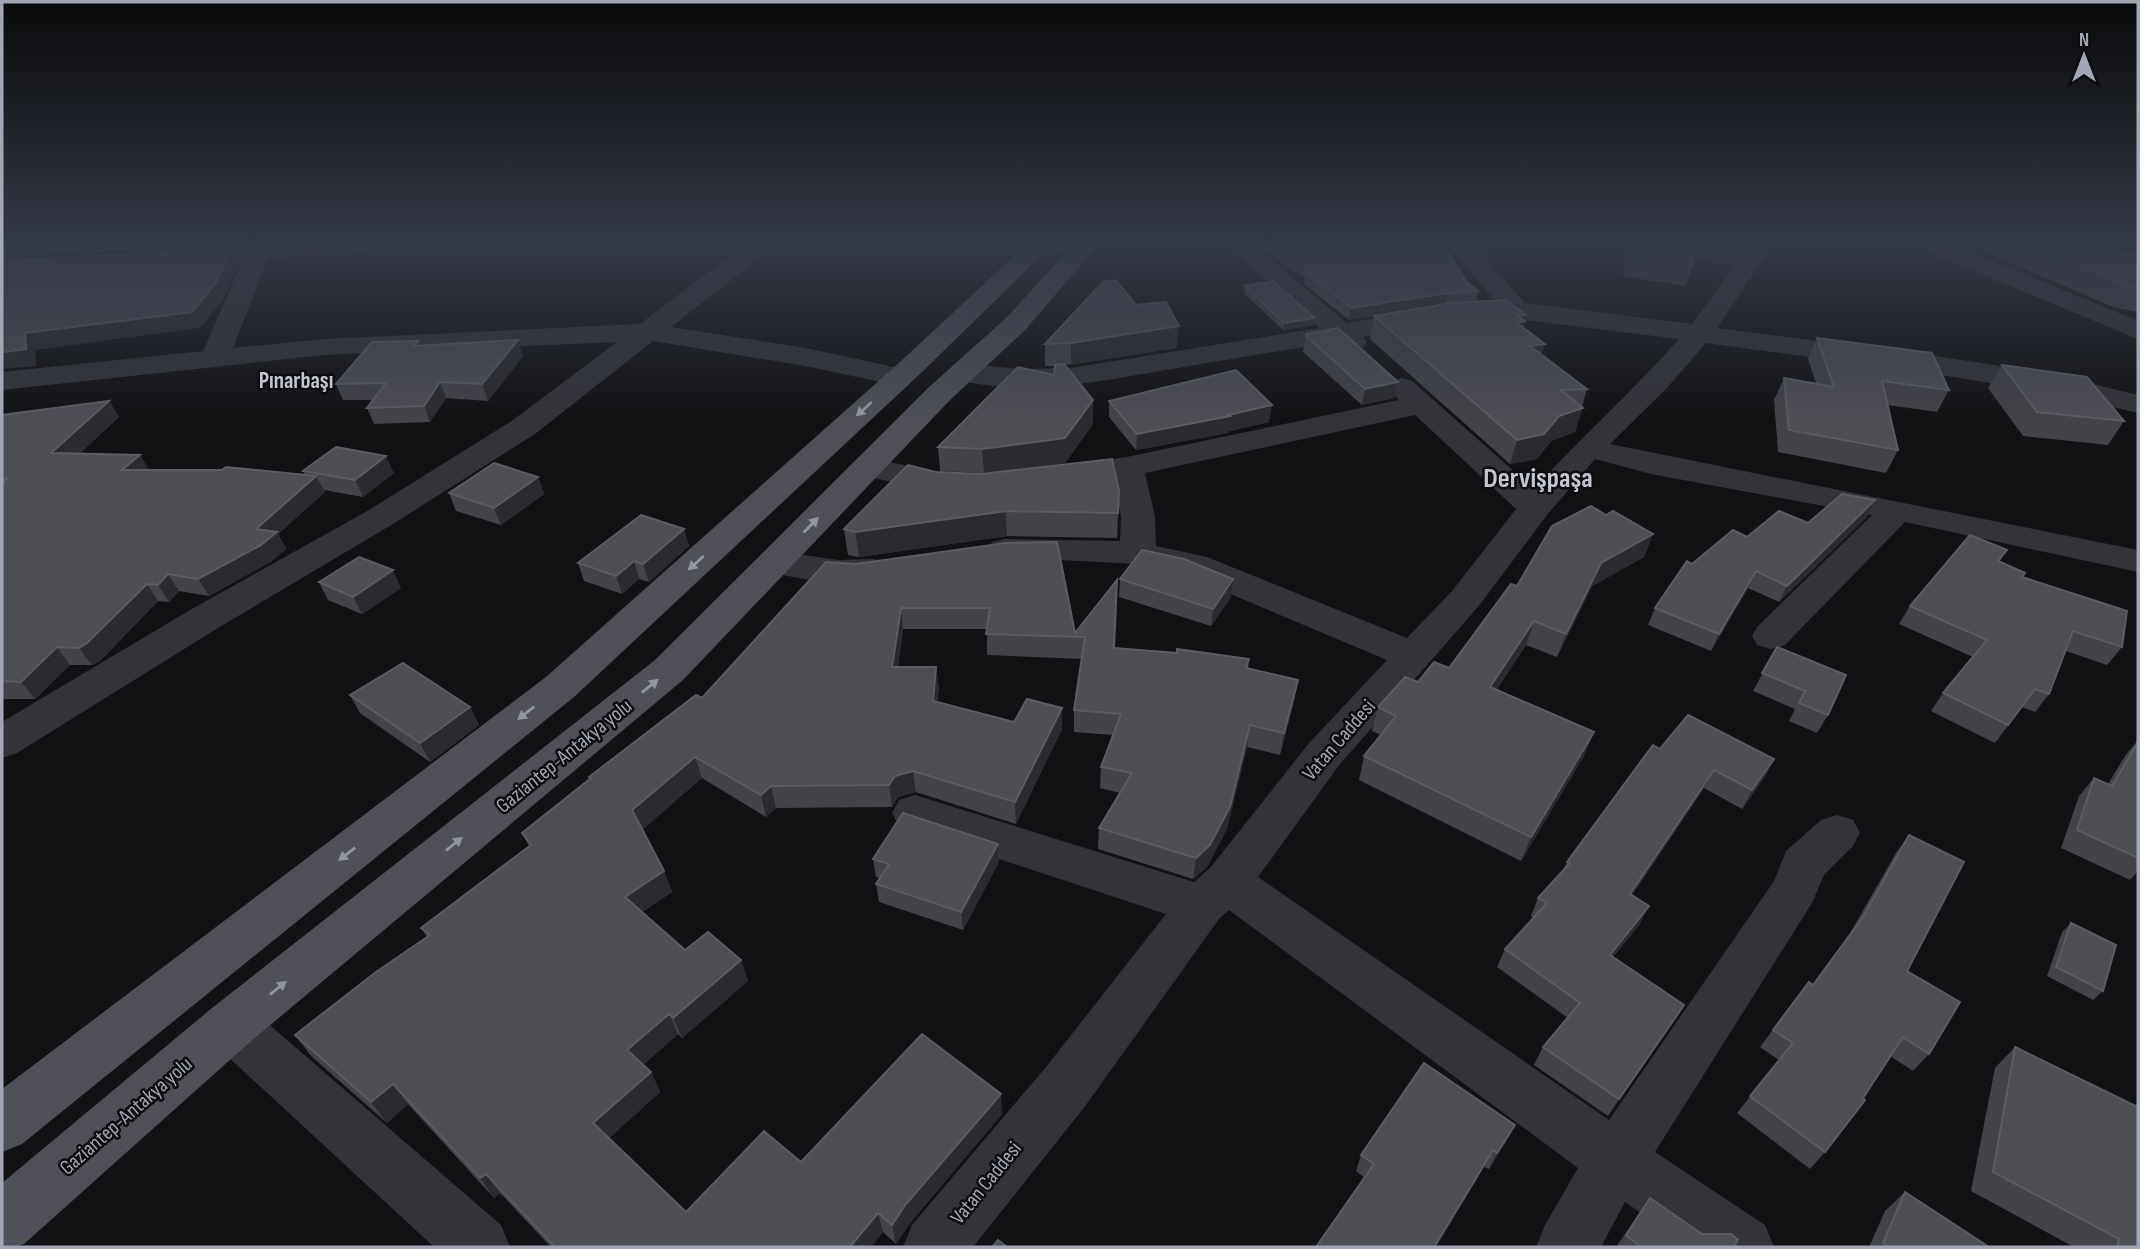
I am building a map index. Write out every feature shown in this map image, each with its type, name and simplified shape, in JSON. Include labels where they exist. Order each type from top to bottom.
[{"type":"main road","points":[[2,1124],[560,687],[977,304]]},
{"type":"main road","name":"Gaziantep-Antakya yolu","points":[[2,1222],[231,1025],[670,670],[939,394],[1034,304]]},
{"type":"street","points":[[214,359],[237,304]]},
{"type":"street","points":[[2,742],[204,619],[381,517],[513,434],[685,304]]},
{"type":"street","points":[[1309,304],[1535,508]]},
{"type":"street","points":[[1511,304],[1517,311]]},
{"type":"street","name":"Vatan Caddesi","points":[[934,1247],[1066,1086],[1325,753],[1465,599],[1535,508],[1588,448],[1657,382],[1699,334],[1720,304]]},
{"type":"street","points":[[2074,304],[2138,331]]},
{"type":"street","points":[[963,373],[1020,378],[1071,377],[1446,315],[1517,311],[2007,376],[2093,392],[2138,404]]},
{"type":"street","points":[[2,381],[257,352],[649,332],[806,358],[899,377]]},
{"type":"street","points":[[1036,479],[1127,467],[1421,405]]},
{"type":"street","points":[[1588,448],[1651,464],[1897,510],[2138,561]]},
{"type":"street","points":[[867,467],[938,484],[984,486]]},
{"type":"street","points":[[1127,467],[1138,516],[1138,553]]},
{"type":"street","points":[[1771,636],[1897,510]]},
{"type":"street","points":[[973,554],[1032,549],[1138,553],[1194,565],[1414,656]]},
{"type":"street","points":[[775,562],[839,570],[879,570],[907,565]]},
{"type":"street","points":[[915,813],[1215,894],[1743,1247]]},
{"type":"street","points":[[1567,1247],[1616,1160],[1795,889],[1803,865],[1837,832]]},
{"type":"street","points":[[231,1025],[480,1247]]},
{"type":"building","points":[[2,304],[198,304],[192,312],[25,333],[26,349],[2,352]]},
{"type":"building","points":[[1082,304],[1167,304],[1179,326],[1071,343],[1045,344]]},
{"type":"building","points":[[1264,304],[1299,304],[1315,318],[1284,323]]},
{"type":"building","points":[[1346,304],[1375,304],[1351,308]]},
{"type":"building","points":[[1443,304],[1512,304],[1526,315],[1518,316],[1525,321],[1517,323],[1545,344],[1530,346],[1587,389],[1561,390],[1583,408],[1559,416],[1544,434],[1517,440],[1374,316]]},
{"type":"building","points":[[1338,328],[1398,382],[1365,389],[1306,336]]},
{"type":"building","points":[[1817,338],[1932,353],[1949,390],[1882,381],[1898,450],[1789,430],[1784,378],[1834,387]]},
{"type":"building","points":[[518,340],[482,384],[440,382],[424,406],[367,408],[386,383],[336,384],[372,342],[418,341],[414,346]]},
{"type":"building","points":[[1064,364],[1093,400],[1065,438],[982,449],[938,447],[1018,367],[1054,375],[1055,365]]},
{"type":"building","points":[[2002,365],[2087,377],[2124,421],[2037,412]]},
{"type":"building","points":[[1236,370],[1272,405],[1137,434],[1109,401]]},
{"type":"building","points":[[109,401],[51,453],[140,455],[122,470],[222,470],[226,467],[316,476],[256,529],[277,532],[261,545],[198,579],[168,574],[158,585],[147,584],[87,643],[79,648],[57,647],[21,682],[2,681],[2,484],[7,478],[2,479],[2,415]]},
{"type":"building","points":[[336,447],[386,456],[355,480],[303,471]]},
{"type":"building","points":[[1112,459],[1119,491],[1118,513],[1006,511],[855,532],[844,529],[908,465],[936,472],[982,474]]},
{"type":"building","points":[[494,463],[538,477],[494,508],[449,493]]},
{"type":"building","points":[[1842,494],[1875,500],[1787,586],[1756,571],[1719,634],[1655,608],[1687,561],[1692,564],[1733,530],[1747,537],[1779,511],[1808,523]]},
{"type":"building","points":[[1591,506],[1606,515],[1613,511],[1653,534],[1601,563],[1566,634],[1534,621],[1490,687],[1594,732],[1531,837],[1364,756],[1396,716],[1378,707],[1405,677],[1418,682],[1434,662],[1449,668],[1511,584],[1517,586],[1552,526]]},
{"type":"building","points":[[641,515],[684,529],[643,564],[634,561],[616,576],[578,563]]},
{"type":"building","points":[[1970,535],[2007,550],[1998,561],[2025,573],[2022,577],[2127,611],[2122,647],[2073,631],[2049,694],[2035,689],[2008,725],[1943,693],[1987,640],[1910,606]]},
{"type":"building","points":[[1057,542],[1075,633],[1117,580],[1114,648],[1177,653],[1177,649],[1249,659],[1246,668],[1298,680],[1284,733],[1250,725],[1230,807],[1210,845],[1196,858],[1099,828],[1132,773],[1101,767],[1121,714],[1074,710],[1085,637],[986,634],[990,608],[901,608],[892,667],[936,667],[933,701],[1014,722],[1027,699],[1062,708],[1015,802],[913,771],[895,776],[889,785],[771,786],[761,795],[695,757],[632,810],[664,871],[625,897],[685,950],[708,932],[741,960],[673,1018],[669,1014],[627,1050],[651,1072],[593,1123],[686,1212],[764,1131],[801,1162],[922,1034],[1001,1094],[906,1204],[892,1225],[878,1213],[850,1247],[555,1247],[486,1174],[480,1178],[393,1084],[371,1102],[295,1035],[376,972],[430,935],[421,928],[531,845],[522,833],[591,778],[589,777],[696,695],[702,698],[826,562],[856,564],[1006,543]]},
{"type":"building","points":[[1142,550],[1184,559],[1233,579],[1213,609],[1120,579]]},
{"type":"building","points":[[359,557],[393,570],[353,597],[319,582]]},
{"type":"building","points":[[1777,647],[1846,675],[1828,715],[1799,703],[1805,691],[1762,673]]},
{"type":"building","points":[[403,663],[470,707],[420,743],[350,695]]},
{"type":"building","points":[[1688,715],[1774,759],[1752,790],[1714,770],[1630,894],[1649,906],[1610,955],[1684,1005],[1619,1099],[1543,1047],[1580,1003],[1505,949],[1547,903],[1538,898],[1570,863],[1567,862],[1653,745],[1660,749]]},
{"type":"building","points":[[2138,742],[2138,858],[2077,830],[2094,778],[2112,786]]},
{"type":"building","points":[[903,813],[998,844],[961,912],[876,884],[889,864],[873,859]]},
{"type":"building","points":[[1909,835],[1964,862],[1907,971],[1960,1002],[1929,1054],[1903,1037],[1863,1098],[1865,1100],[1825,1152],[1750,1096],[1793,1043],[1773,1030],[1809,982],[1813,985],[1863,917]]},
{"type":"building","points":[[2071,923],[2116,945],[2103,991],[2056,967]]},
{"type":"building","points":[[2015,1047],[2138,1107],[2138,1247],[2117,1247],[2119,1239],[1993,1172]]},
{"type":"building","points":[[1424,1063],[1515,1125],[1497,1153],[1493,1150],[1434,1247],[1316,1247],[1374,1164],[1361,1155]]},
{"type":"building","points":[[1905,1192],[1989,1247],[1889,1247],[1883,1243]]},
{"type":"building","points":[[1650,1198],[1702,1234],[1731,1234],[1738,1240],[1733,1247],[1641,1247],[1626,1235]]},
{"type":"building","points":[[998,1240],[1007,1247],[992,1247]]},
{"type":"district","name":"Pınarbaşı","points":[[296,381]]},
{"type":"district","name":"Dervişpaşa","points":[[1538,478]]}]
